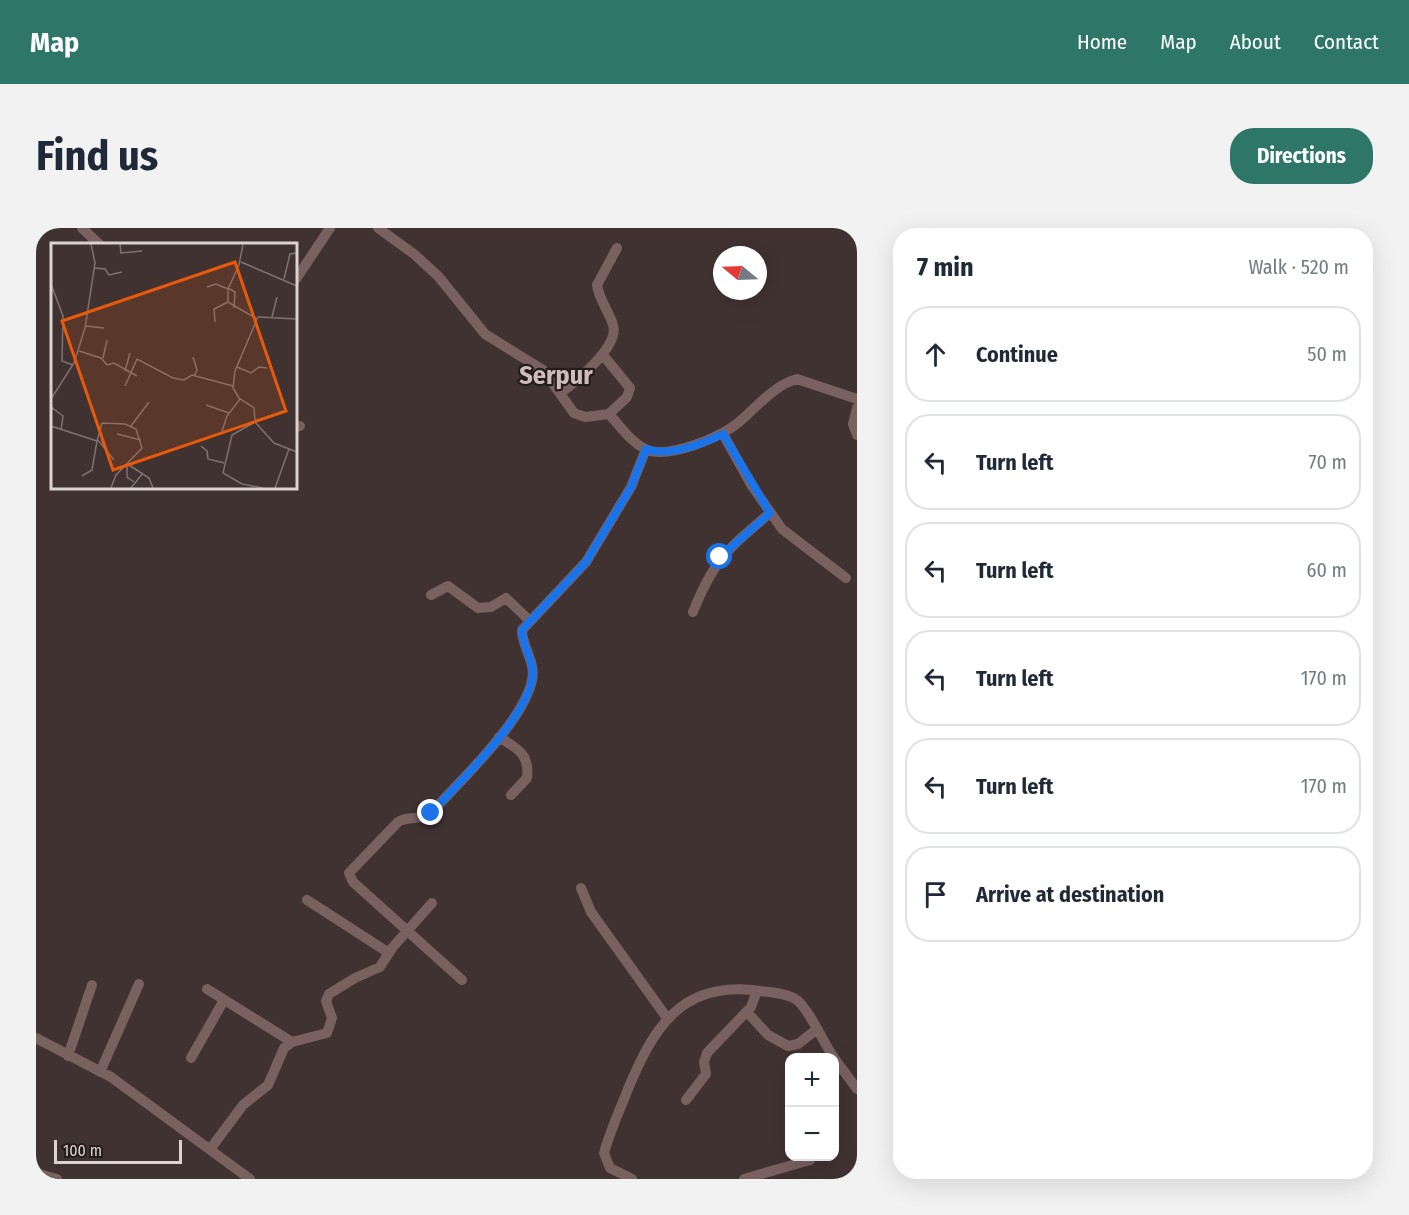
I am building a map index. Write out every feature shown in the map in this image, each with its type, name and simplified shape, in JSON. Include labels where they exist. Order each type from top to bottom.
[{"type":"street","points":[[82,228],[98,243]]},
{"type":"street","points":[[297,278],[330,228]]},
{"type":"street","points":[[378,228],[414,254],[438,276],[477,328],[543,370],[570,409],[579,416],[609,414],[627,397],[630,388],[603,354]]},
{"type":"street","points":[[560,393],[580,380],[586,369],[603,354],[614,332],[597,285],[617,248]]},
{"type":"street","points":[[609,414],[634,441],[646,449],[661,452],[708,441],[723,434],[790,381],[803,380],[857,399]]},
{"type":"street","points":[[857,408],[853,424],[857,435]]},
{"type":"street","points":[[723,434],[770,513],[786,534],[846,578]]},
{"type":"street","points":[[462,980],[353,882],[349,873],[398,822],[407,818],[422,818],[431,813],[499,736],[519,708],[533,679],[532,659],[522,634],[529,620],[586,562],[631,487],[646,449]]},
{"type":"street","points":[[693,612],[705,582],[720,557],[770,513]]},
{"type":"street","points":[[431,596],[448,586],[478,608],[491,607],[506,598],[529,620]]},
{"type":"street","points":[[499,736],[524,753],[527,759],[527,778],[511,795]]},
{"type":"street","points":[[581,888],[591,912],[667,1018]]},
{"type":"street","points":[[307,900],[389,952]]},
{"type":"street","points":[[211,1148],[243,1106],[268,1085],[280,1052],[292,1042],[327,1033],[332,1018],[326,1001],[329,994],[355,978],[380,967],[389,952],[432,903]]},
{"type":"street","points":[[100,1072],[139,984]]},
{"type":"street","points":[[68,1056],[92,985]]},
{"type":"street","points":[[207,989],[292,1042]]},
{"type":"street","points":[[632,1179],[610,1168],[604,1153],[644,1054],[667,1018],[686,1003],[719,990],[757,991],[795,998],[831,1053]]},
{"type":"street","points":[[686,1100],[706,1074],[704,1062],[707,1053],[747,1012],[757,991]]},
{"type":"street","points":[[191,1058],[224,1000]]},
{"type":"street","points":[[747,1012],[768,1035],[788,1046],[798,1044],[816,1030]]},
{"type":"street","points":[[36,1038],[100,1072],[211,1148],[250,1179]]},
{"type":"street","points":[[839,1065],[857,1089]]},
{"type":"street","points":[[744,1179],[807,1161]]},
{"type":"street","points":[[36,1173],[57,1179]]},
{"type":"district","name":"Serpur","points":[[556,375]]},
{"type":"route","points":[[431,813],[507,727],[519,708],[533,679],[532,659],[522,630],[582,568],[631,487],[646,449],[661,452],[708,441],[723,434],[770,513],[720,557]]}]
